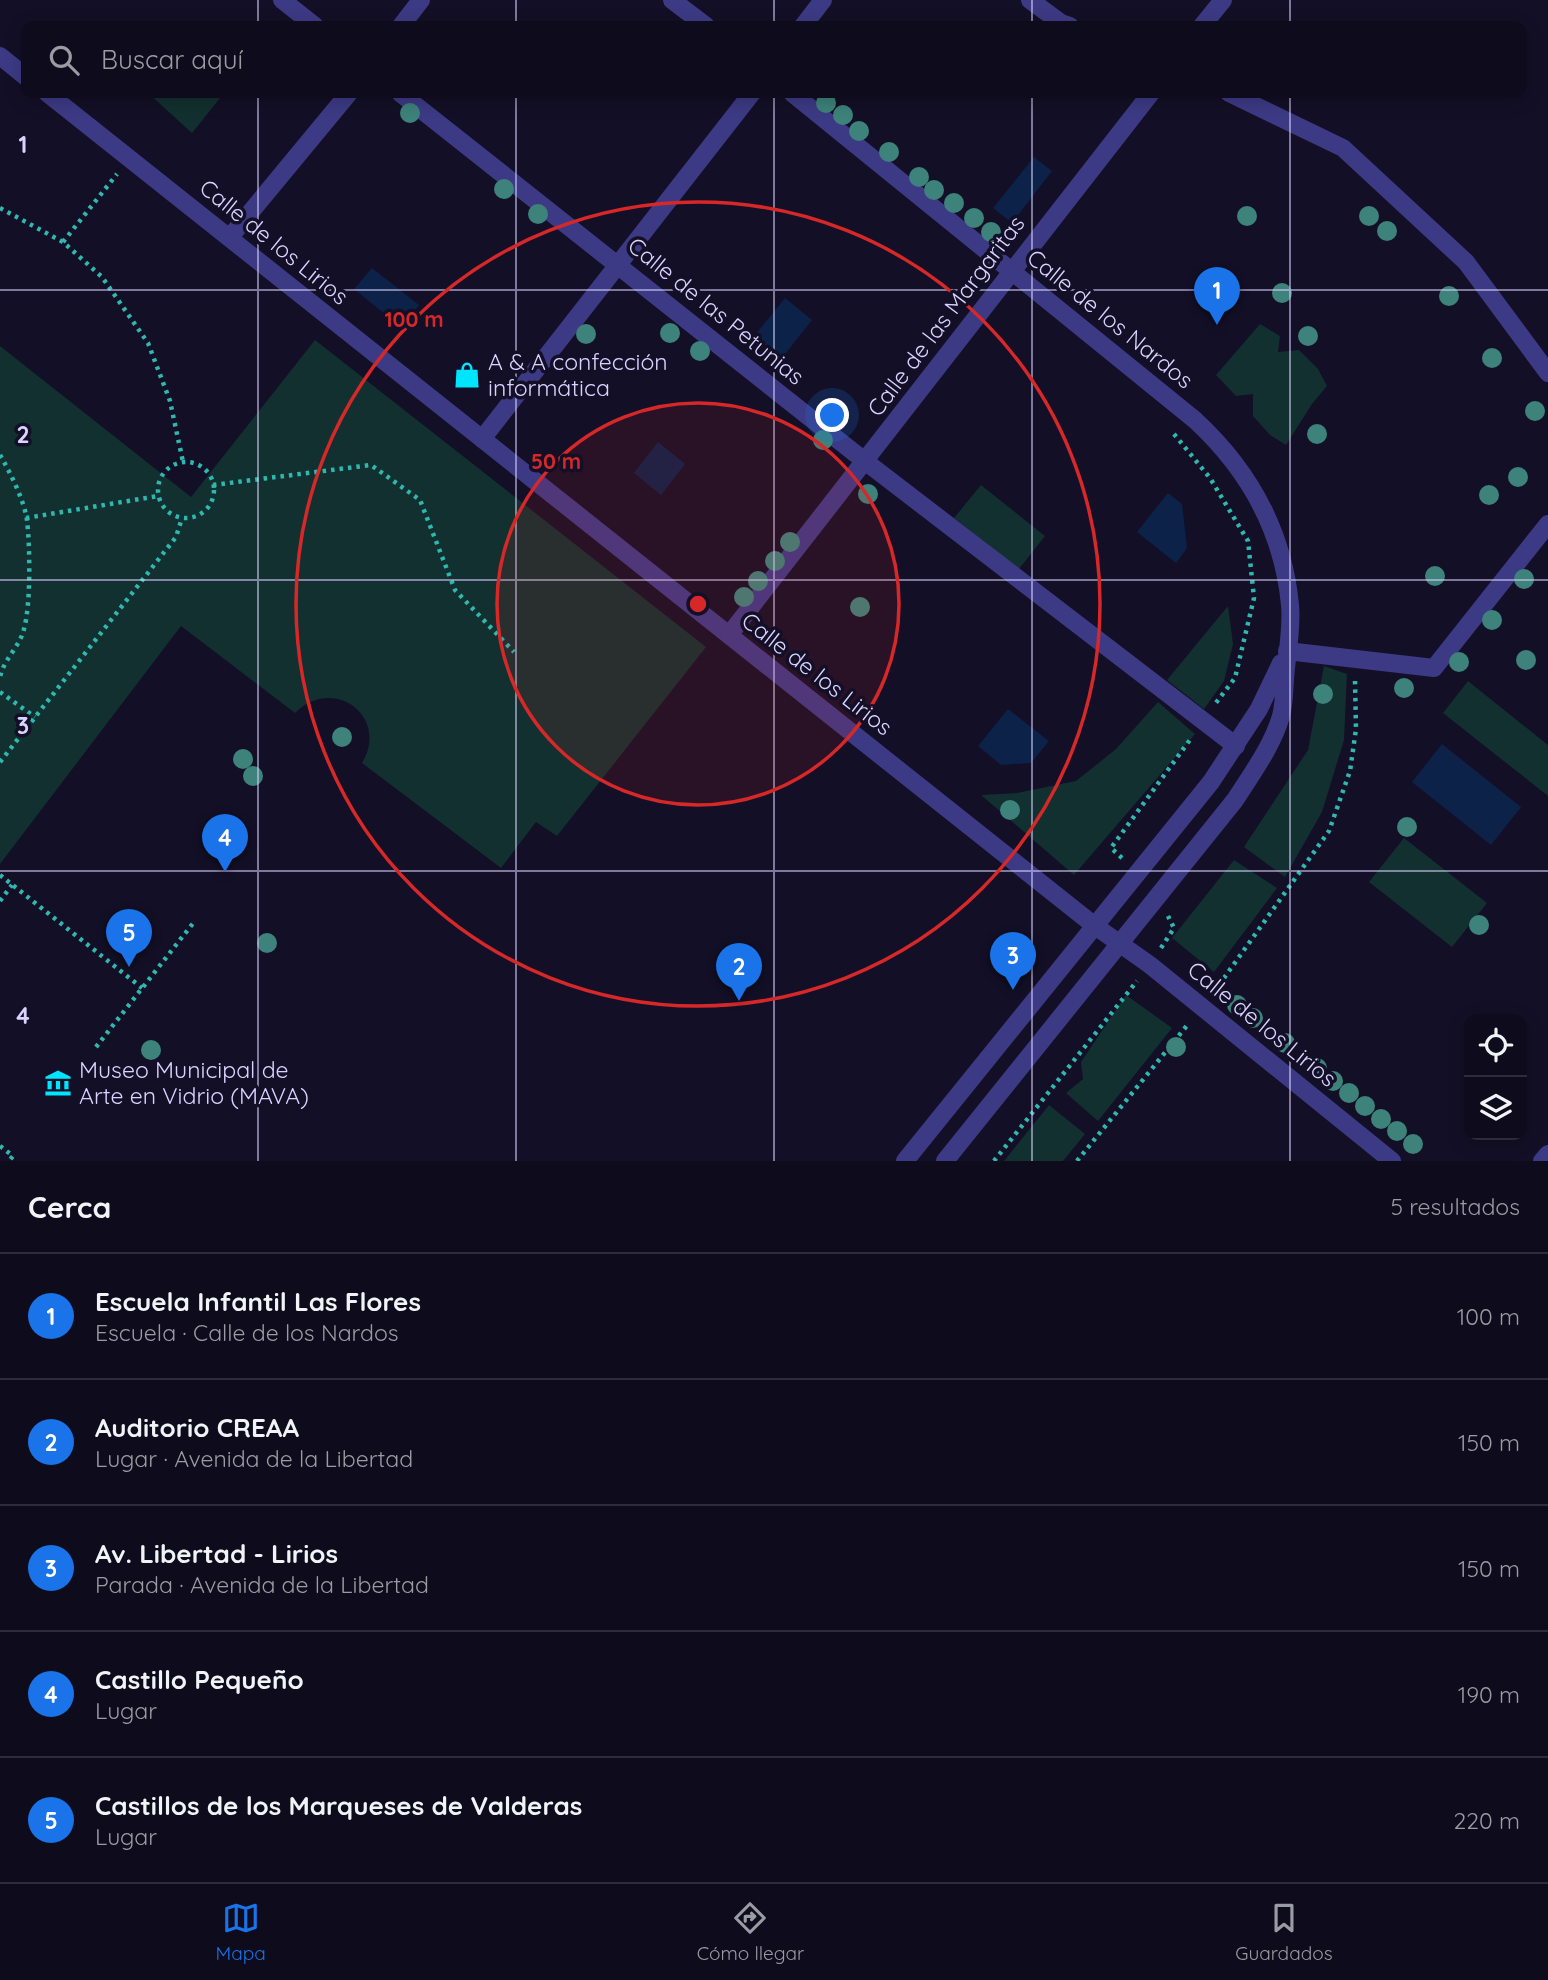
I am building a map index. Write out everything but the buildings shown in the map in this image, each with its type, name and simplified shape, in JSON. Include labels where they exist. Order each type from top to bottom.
[{"type":"street","points":[[282,0],[309,21]]},
{"type":"street","points":[[405,21],[421,0]]},
{"type":"street","points":[[672,0],[699,21]]},
{"type":"street","points":[[807,21],[823,0]]},
{"type":"street","points":[[1030,0],[1057,21]]},
{"type":"street","points":[[1206,21],[1223,0]]},
{"type":"street","points":[[0,56],[21,73]]},
{"type":"street","name":"Calle de los Lirios","points":[[53,98],[1095,926],[1150,965],[1392,1161]]},
{"type":"street","points":[[230,237],[345,98]]},
{"type":"street","name":"Calle de las Petunias","points":[[406,98],[866,461],[1236,746]]},
{"type":"street","points":[[482,439],[748,98]]},
{"type":"street","name":"Calle de los Nardos","points":[[798,98],[1222,444],[1244,473],[1265,513],[1279,552],[1290,606],[1281,716],[1259,764],[1235,800],[946,1161]]},
{"type":"street","name":"Calle de las Margaritas","points":[[729,635],[1147,98]]},
{"type":"street","points":[[1239,98],[1343,148],[1466,262],[1548,373]]},
{"type":"street","points":[[1287,651],[1434,668],[1548,524]]},
{"type":"street","name":"Calle de los Nardos","points":[[905,1161],[1211,782],[1259,709],[1287,651]]},
{"type":"street","points":[[1542,1161],[1548,1154]]},
{"type":"path","points":[[63,242],[129,158]]},
{"type":"path","points":[[0,208],[63,242],[102,277],[148,343],[170,401],[183,461]]},
{"type":"path","points":[[1136,872],[1111,848],[1235,678],[1254,598],[1248,541],[1210,478],[1171,430]]},
{"type":"path","points":[[0,455],[26,518],[29,580],[24,630],[2,668],[0,677]]},
{"type":"path","points":[[183,461],[197,464],[208,473],[214,485],[211,502],[199,515],[182,518],[166,511],[158,496],[159,480],[168,467],[183,461]]},
{"type":"path","points":[[214,485],[371,465],[420,500],[455,590],[514,652]]},
{"type":"path","points":[[26,518],[158,496]]},
{"type":"path","points":[[0,761],[176,537],[182,518]]},
{"type":"path","points":[[1077,1161],[1202,1007],[1329,831],[1350,771],[1356,729],[1355,659]]},
{"type":"path","points":[[0,692],[35,717]]},
{"type":"path","points":[[0,875],[142,988]]},
{"type":"path","points":[[0,901],[12,885]]},
{"type":"path","points":[[995,1161],[1150,965],[1174,928],[1158,895]]},
{"type":"path","points":[[96,1048],[194,922]]},
{"type":"path","points":[[0,1146],[12,1156],[9,1161]]},
{"type":"green space","points":[[154,98],[220,98],[192,133]]},
{"type":"green space","points":[[1260,324],[1280,336],[1278,352],[1299,350],[1318,369],[1327,386],[1286,445],[1270,435],[1253,416],[1253,394],[1236,396],[1216,375]]},
{"type":"green space","points":[[315,340],[706,647],[557,836],[536,822],[501,868],[362,763],[369,746],[369,730],[363,717],[353,706],[340,700],[325,698],[310,702],[295,713],[181,626],[0,864],[0,346],[191,497]]},
{"type":"green space","points":[[981,485],[1045,536],[1019,569],[954,518]]},
{"type":"green space","points":[[1228,606],[1233,644],[1224,681],[1204,709],[1167,680]]},
{"type":"green space","points":[[1324,666],[1347,674],[1344,740],[1322,812],[1285,877],[1244,847],[1308,750]]},
{"type":"green space","points":[[1468,681],[1548,745],[1548,796],[1443,713]]},
{"type":"green space","points":[[1158,702],[1195,734],[1074,875],[981,795],[1017,793],[1076,781],[1116,749]]},
{"type":"green space","points":[[1404,838],[1487,903],[1452,947],[1369,882]]},
{"type":"green space","points":[[1234,860],[1277,888],[1214,972],[1172,938]]},
{"type":"green space","points":[[1126,995],[1172,1028],[1098,1121],[1066,1093],[1083,1079],[1081,1062]]},
{"type":"green space","points":[[1049,1105],[1085,1134],[1063,1161],[1004,1161]]},
{"type":"water","points":[[1034,157],[1052,171],[1012,223],[993,208]]},
{"type":"water","points":[[372,268],[419,305],[401,327],[354,289]]},
{"type":"water","points":[[785,298],[812,320],[775,367],[747,345]]},
{"type":"water","points":[[658,442],[685,464],[661,495],[634,473]]},
{"type":"water","points":[[1168,493],[1182,504],[1187,548],[1176,563],[1137,532]]},
{"type":"water","points":[[1008,709],[1049,741],[1031,763],[1001,765],[978,746]]},
{"type":"water","points":[[1442,744],[1521,807],[1491,845],[1412,782]]},
{"type":"place","name":"Escuela Infantil Las Flores","points":[[1217,325]]},
{"type":"place","name":"A & A confección informática","points":[[467,375]]},
{"type":"place","name":"Castillo Pequeño","points":[[225,872]]},
{"type":"place","name":"Castillos de los Marqueses de Valderas","points":[[129,967]]},
{"type":"place","name":"Av. Libertad - Lirios","points":[[1013,990]]},
{"type":"place","name":"Auditorio CREAA","points":[[739,1001]]},
{"type":"place","name":"Museo Municipal de Arte en Vidrio (MAVA)","points":[[58,1083]]}]
